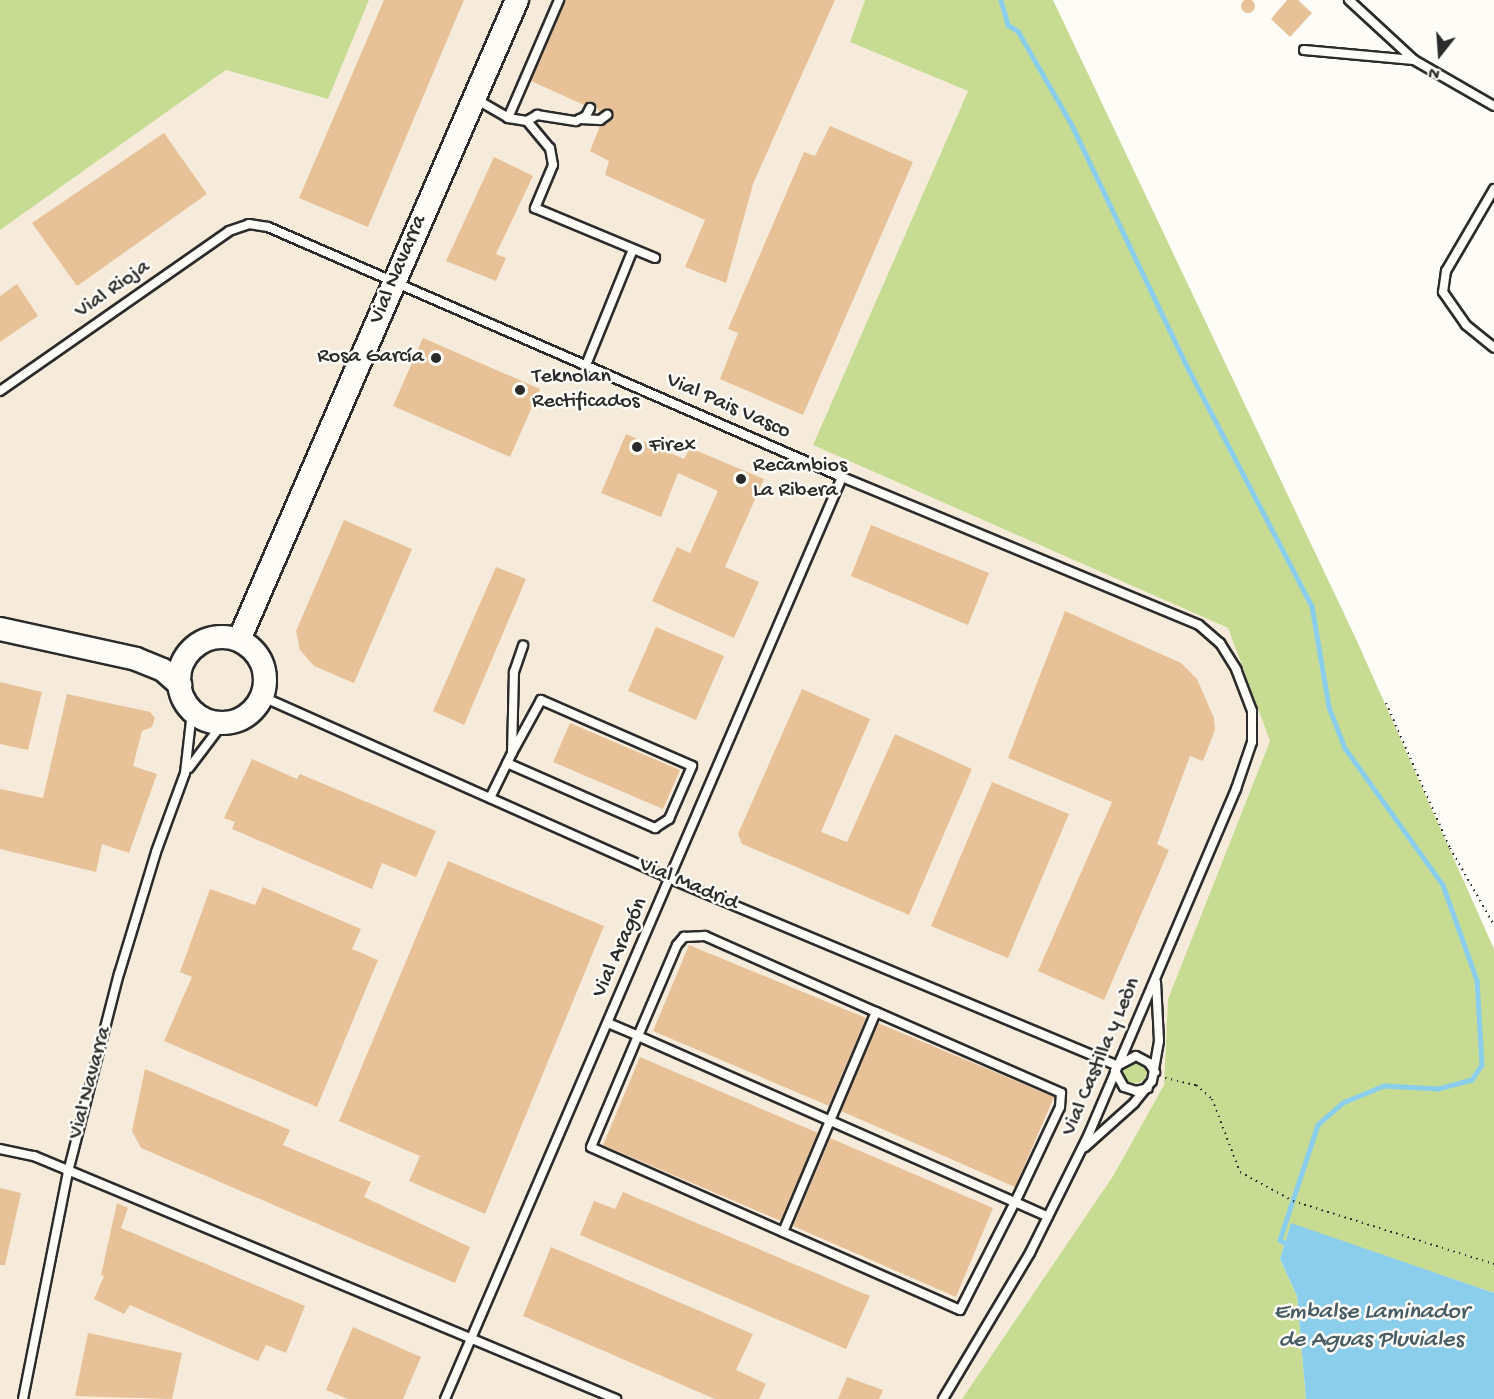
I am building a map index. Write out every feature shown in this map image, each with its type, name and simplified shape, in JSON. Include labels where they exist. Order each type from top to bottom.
[{"type":"street","name":"Vial Navarra","points":[[239,640],[517,0]]},
{"type":"street","points":[[0,629],[136,659],[163,670],[180,685]]},
{"type":"street","points":[[136,659],[191,651],[210,639],[239,640],[254,650],[263,663],[266,680],[263,697],[253,711],[239,720],[223,723],[208,722],[192,712],[180,685],[180,671],[191,651]]},
{"type":"lane","points":[[508,118],[559,0]]},
{"type":"lane","points":[[1349,0],[1414,60],[1494,106]]},
{"type":"lane","points":[[1304,50],[1414,60]]},
{"type":"lane","points":[[474,98],[508,118],[527,121],[537,115],[558,121],[600,120],[607,115]]},
{"type":"lane","points":[[580,119],[591,108]]},
{"type":"lane","points":[[527,121],[550,148],[553,165],[535,208],[655,258]]},
{"type":"lane","points":[[1494,189],[1446,271],[1443,292],[1466,325],[1494,348]]},
{"type":"lane","name":"Vial Pais Vasco","points":[[249,224],[268,227],[842,477],[1198,625],[1226,652],[1252,711]]},
{"type":"lane","name":"Vial Rioja","points":[[0,391],[220,237],[249,224]]},
{"type":"lane","points":[[586,365],[633,249]]},
{"type":"lane","name":"Vial Aragón","points":[[445,1399],[671,879],[842,477]]},
{"type":"lane","points":[[512,753],[514,672],[523,646]]},
{"type":"lane","name":"Vial Madrid","points":[[263,697],[671,879],[1116,1068]]},
{"type":"lane","points":[[490,798],[507,763],[512,753],[541,700],[692,766],[669,819],[656,828],[507,763]]},
{"type":"lane","name":"Vial Castilla y Leòn","points":[[943,1399],[1048,1217],[1080,1152],[1236,789],[1252,742],[1252,711]]},
{"type":"lane","name":"Vial Navarra","points":[[185,773],[192,712]]},
{"type":"lane","name":"Vial Navarra","points":[[23,1399],[68,1172],[119,974],[156,852],[185,773],[202,745],[223,723]]},
{"type":"lane","points":[[694,934],[876,1012],[1061,1093],[1060,1107],[960,1310],[591,1147],[677,945],[694,934]]},
{"type":"lane","points":[[1080,1152],[1148,1088],[1156,1074],[1157,975]]},
{"type":"lane","points":[[783,1232],[828,1119],[876,1012]]},
{"type":"lane","points":[[608,1023],[1048,1217]]},
{"type":"lane","points":[[1148,1088],[1140,1091],[1124,1087],[1116,1068],[1136,1056],[1149,1063],[1156,1074]]},
{"type":"lane","points":[[0,1149],[34,1156],[616,1399]]},
{"type":"path","points":[[1386,703],[1450,848],[1494,925]]},
{"type":"path","points":[[1156,1074],[1196,1085],[1212,1099],[1240,1172],[1296,1202],[1494,1264]]},
{"type":"shaded area","points":[[369,0],[865,0],[850,42],[968,91],[813,445],[1228,628],[1270,741],[1168,999],[1164,1085],[1113,1176],[962,1399],[0,1399],[0,230],[226,70],[328,99]]},
{"type":"green space","points":[[0,0],[369,0],[328,99],[226,70],[0,230]]},
{"type":"green space","points":[[865,0],[1053,0],[1357,641],[1494,949],[1494,1293],[1291,1224],[1280,1259],[1297,1296],[1306,1399],[962,1399],[1113,1176],[1164,1085],[1168,999],[1270,741],[1228,628],[813,445],[968,91],[850,42]]},
{"type":"green space","points":[[1135,1059],[1143,1063],[1147,1071],[1143,1079],[1135,1083],[1127,1079],[1123,1071],[1127,1063]]},
{"type":"water","name":"Embalse Laminador de Aguas Pluviales","points":[[1291,1223],[1494,1293],[1494,1399],[1306,1399],[1297,1296],[1280,1259]]},
{"type":"building","points":[[1245,-1],[1251,-1],[1255,6],[1251,13],[1245,13],[1241,9],[1241,3]]},
{"type":"building","points":[[384,0],[464,0],[368,227],[299,198]]},
{"type":"building","points":[[565,0],[835,0],[753,184],[726,283],[685,267],[705,220],[605,175],[609,161],[590,151],[600,126],[612,118],[612,111],[600,112],[592,102],[584,105],[531,81]]},
{"type":"building","points":[[1287,0],[1298,0],[1312,13],[1290,37],[1271,19]]},
{"type":"building","points":[[830,126],[913,162],[803,415],[720,379],[738,333],[728,329],[804,152],[815,156]]},
{"type":"building","points":[[164,133],[207,194],[77,286],[32,223]]},
{"type":"building","points":[[494,157],[533,176],[496,254],[506,258],[496,281],[446,261]]},
{"type":"building","points":[[17,284],[38,316],[0,342],[0,296]]},
{"type":"building","points":[[423,338],[540,389],[510,457],[393,406]]},
{"type":"building","points":[[626,434],[684,459],[690,448],[764,479],[725,567],[759,582],[734,638],[652,601],[677,547],[690,553],[718,491],[678,473],[661,517],[601,493]]},
{"type":"building","points":[[344,520],[412,549],[354,683],[314,666],[300,650],[296,631]]},
{"type":"building","points":[[871,525],[989,573],[968,625],[851,576]]},
{"type":"building","points":[[496,567],[526,579],[464,725],[433,711]]},
{"type":"building","points":[[1065,611],[1181,663],[1197,679],[1214,718],[1215,730],[1203,761],[1190,756],[1157,844],[1169,850],[1104,1000],[1038,971],[1112,802],[1008,758]]},
{"type":"building","points":[[656,627],[724,656],[696,720],[628,691]]},
{"type":"building","points":[[0,682],[42,692],[28,750],[0,744]]},
{"type":"building","points":[[802,689],[870,719],[821,832],[847,842],[895,734],[972,769],[909,915],[742,844],[738,834]]},
{"type":"building","points":[[67,694],[150,712],[155,718],[152,727],[142,731],[133,766],[157,774],[129,853],[102,844],[96,872],[0,849],[0,789],[43,798]]},
{"type":"building","points":[[570,723],[680,770],[663,809],[553,762]]},
{"type":"building","points":[[252,759],[297,779],[300,774],[436,831],[416,877],[382,863],[372,889],[232,829],[235,822],[224,818]]},
{"type":"building","points":[[992,782],[1069,814],[1008,958],[931,926]]},
{"type":"building","points":[[448,861],[604,926],[485,1214],[409,1181],[420,1156],[339,1121]]},
{"type":"building","points":[[263,887],[361,929],[352,949],[378,960],[317,1107],[164,1041],[192,977],[180,972],[210,889],[255,905]]},
{"type":"building","points":[[689,945],[866,1018],[829,1106],[653,1031]]},
{"type":"building","points":[[878,1023],[1054,1097],[1015,1187],[841,1111]]},
{"type":"building","points":[[640,1057],[818,1133],[781,1221],[603,1145]]},
{"type":"building","points":[[145,1069],[290,1130],[283,1145],[371,1182],[364,1197],[470,1247],[455,1283],[141,1148],[132,1131]]},
{"type":"building","points":[[830,1138],[993,1208],[956,1297],[793,1226]]},
{"type":"building","points":[[0,1188],[21,1193],[5,1265],[0,1265]]},
{"type":"building","points":[[623,1192],[870,1296],[846,1349],[580,1235],[594,1201],[615,1209]]},
{"type":"building","points":[[117,1203],[128,1208],[121,1228],[305,1306],[286,1353],[266,1345],[258,1361],[130,1305],[124,1314],[94,1299],[104,1276],[101,1275]]},
{"type":"building","points":[[551,1247],[753,1334],[736,1370],[766,1384],[759,1399],[715,1399],[523,1316]]},
{"type":"building","points":[[353,1327],[421,1357],[403,1399],[348,1399],[326,1390]]},
{"type":"building","points":[[88,1333],[182,1353],[172,1399],[75,1396]]},
{"type":"building","points":[[847,1377],[883,1390],[879,1399],[838,1399]]},
{"type":"waterway","points":[[1001,0],[1008,25],[1018,31],[1071,123],[1189,370],[1312,606],[1329,707],[1345,748],[1443,885],[1477,980],[1482,1065],[1472,1080],[1439,1089],[1384,1086],[1343,1103],[1318,1125],[1280,1240],[1290,1246]]},
{"type":"place","name":"Rosa García","points":[[436,358]]},
{"type":"place","name":"Teknolan Rectificados","points":[[520,390]]},
{"type":"place","name":"Firex","points":[[637,447]]},
{"type":"place","name":"Recambios La Ribera","points":[[741,479]]}]
